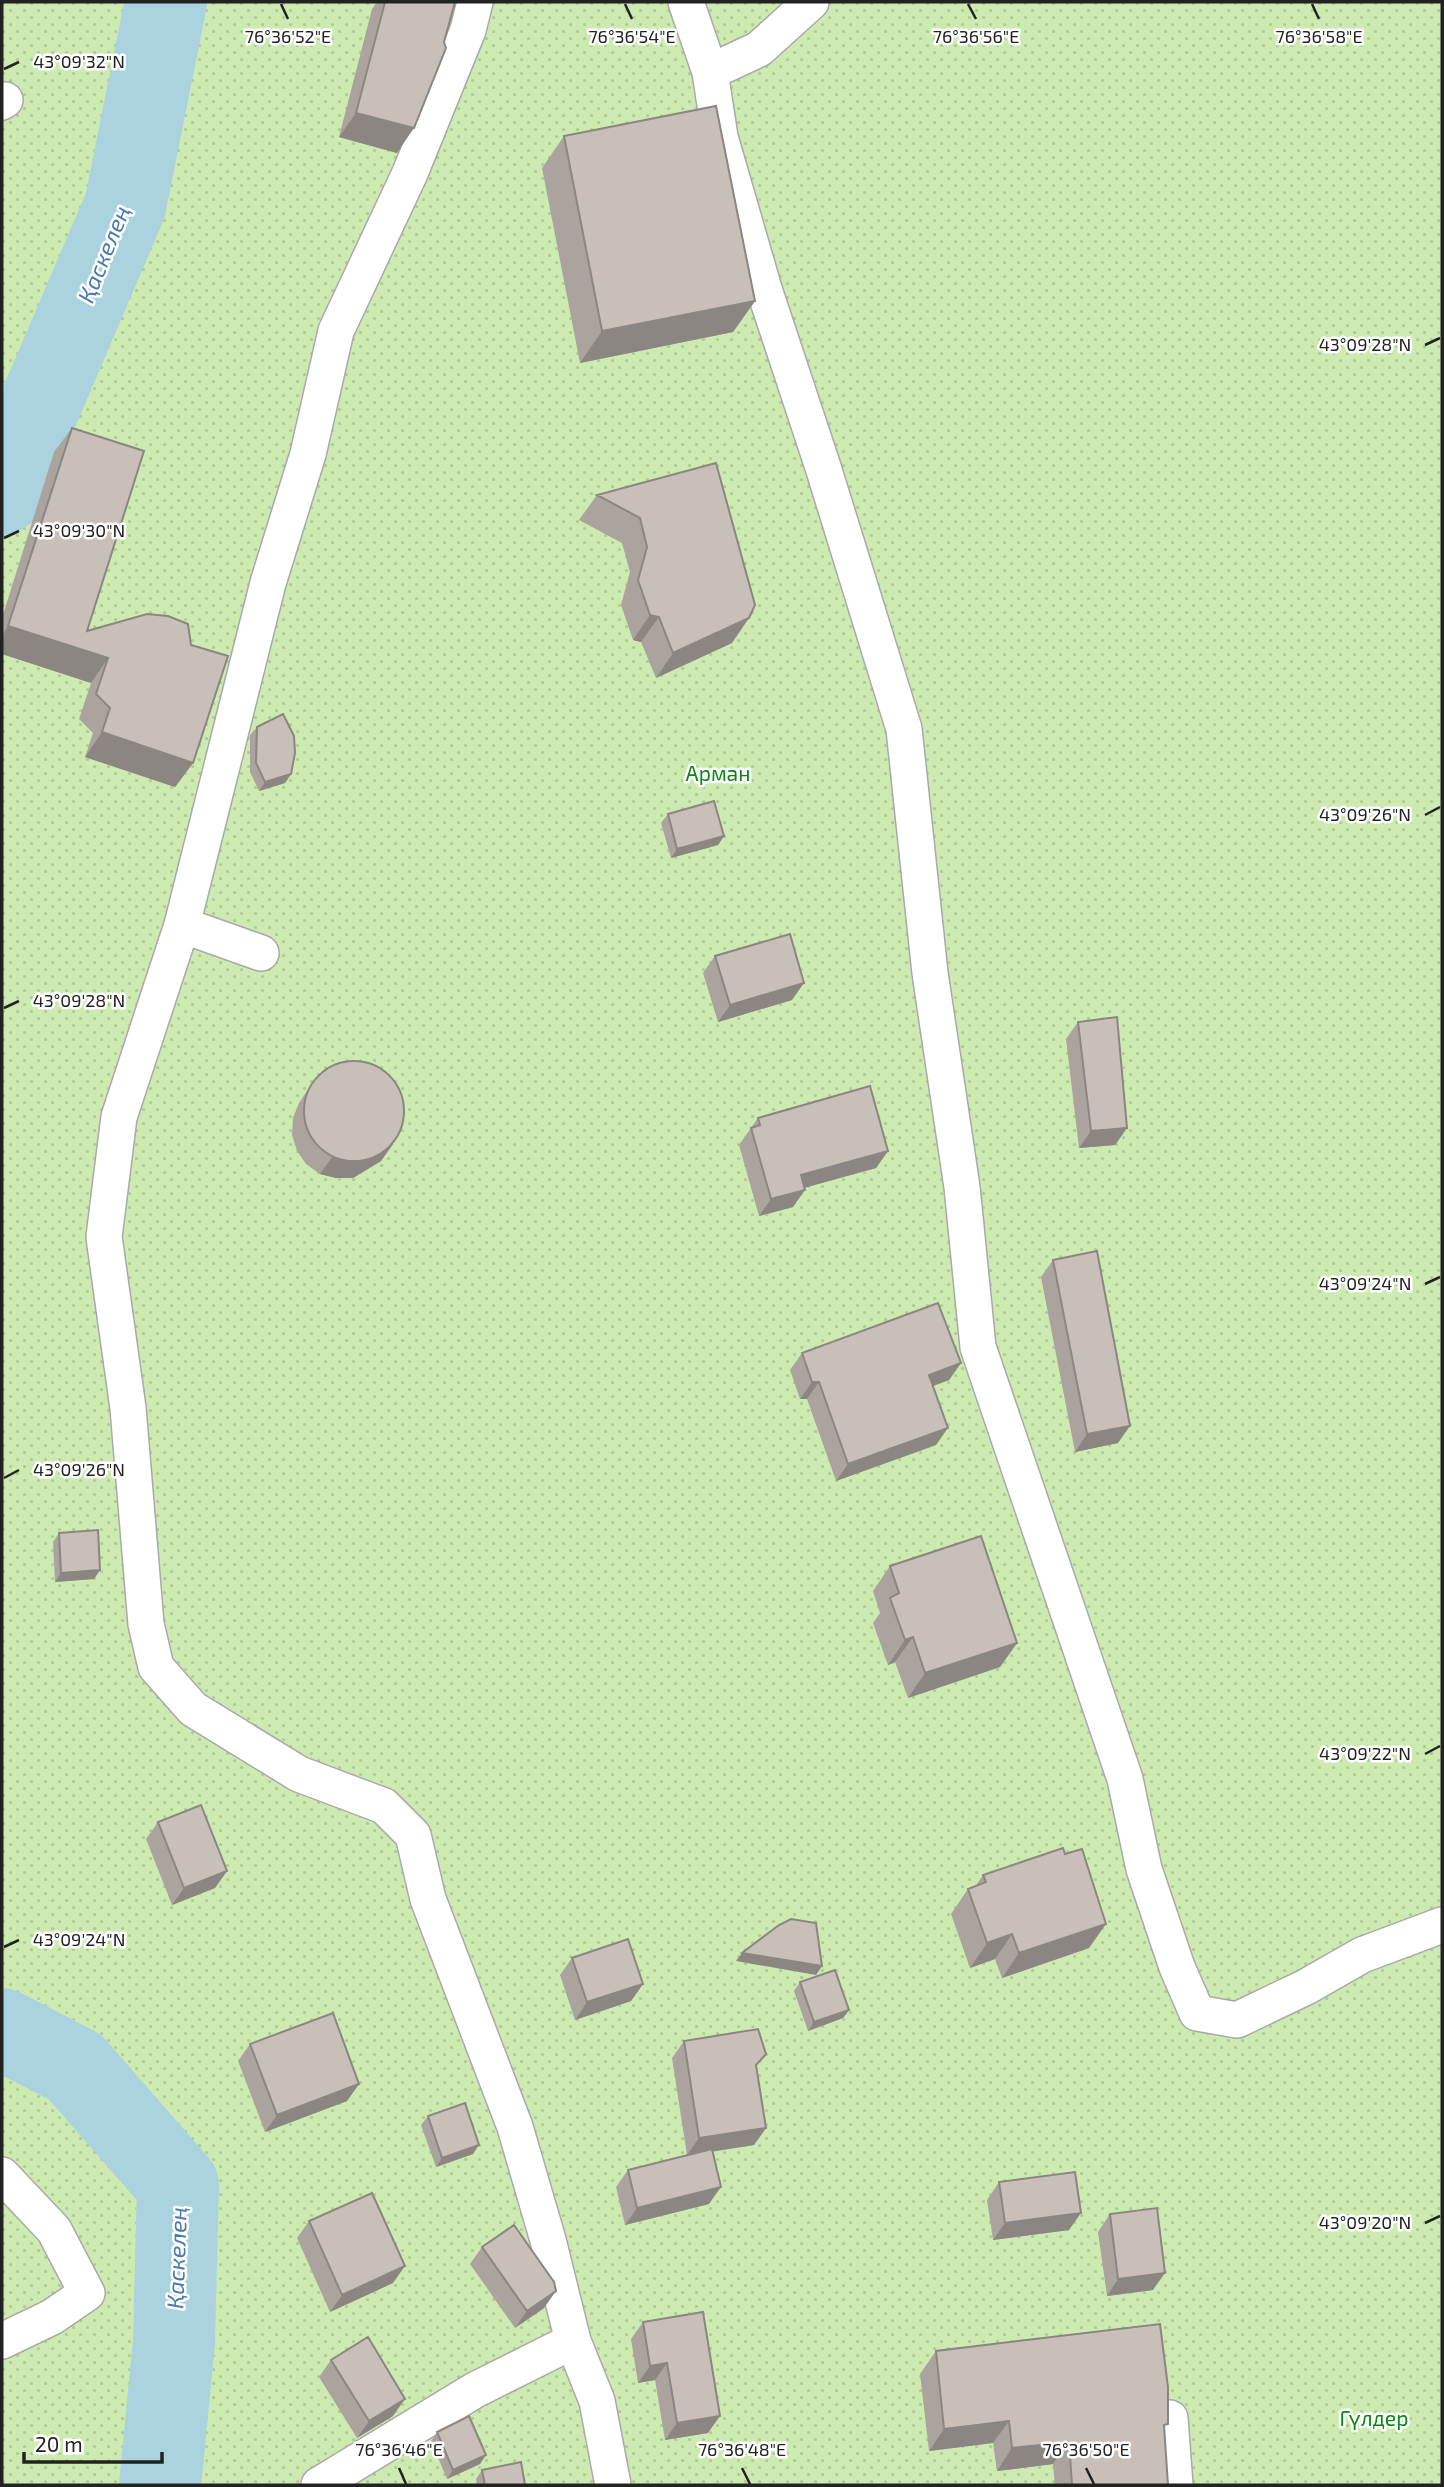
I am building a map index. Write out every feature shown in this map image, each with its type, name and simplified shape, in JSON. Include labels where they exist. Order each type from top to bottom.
[{"type":"street","points":[[475,2],[468,30],[410,173],[336,331],[308,454],[268,583],[182,925],[119,1117],[104,1237],[128,1408],[146,1623],[156,1667],[193,1709],[299,1774],[384,1806],[413,1835],[428,1899],[515,2127],[548,2240],[573,2341],[597,2401],[614,2485]]},
{"type":"street","points":[[686,2],[710,72],[720,137],[764,289],[904,729],[930,973],[962,1187],[978,1347],[1125,1779],[1144,1869],[1177,1967],[1197,2013],[1237,2020],[1306,1987],[1362,1955],[1442,1925]]},
{"type":"street","points":[[710,72],[759,50],[811,2]]},
{"type":"street","points":[[182,925],[261,953]]},
{"type":"street","points":[[2,2175],[54,2230],[87,2293],[52,2317],[2,2340]]},
{"type":"street","points":[[319,2485],[475,2390],[573,2341]]},
{"type":"street","points":[[1170,2418],[1175,2485]]},
{"type":"green space","name":"Арман","points":[[2,2],[1442,2],[1442,2485],[2,2485]]},
{"type":"building","points":[[385,2],[455,2],[444,42],[446,48],[414,128],[356,113]]},
{"type":"building","points":[[716,106],[755,301],[602,331],[564,136]]},
{"type":"building","points":[[72,428],[144,451],[87,631],[147,614],[168,616],[188,624],[191,645],[228,656],[193,763],[102,732],[110,708],[96,694],[108,658],[8,626]]},
{"type":"building","points":[[716,463],[755,605],[749,618],[673,653],[659,617],[650,615],[638,580],[647,547],[640,518],[597,495]]},
{"type":"building","points":[[283,714],[294,736],[295,753],[291,774],[265,782],[256,763],[257,727]]},
{"type":"building","points":[[714,801],[724,836],[677,849],[668,814]]},
{"type":"building","points":[[790,934],[804,983],[730,1005],[715,956]]},
{"type":"building","points":[[1117,1017],[1127,1128],[1091,1131],[1078,1022]]},
{"type":"building","points":[[354,1061],[373,1065],[389,1076],[400,1092],[404,1111],[400,1130],[389,1146],[373,1157],[354,1161],[335,1157],[319,1146],[308,1130],[304,1111],[308,1092],[319,1076],[335,1065]]},
{"type":"building","points":[[870,1086],[888,1151],[801,1175],[805,1190],[771,1199],[751,1128],[760,1125],[758,1118]]},
{"type":"building","points":[[1097,1251],[1130,1426],[1087,1434],[1053,1260]]},
{"type":"building","points":[[938,1303],[961,1363],[929,1375],[948,1428],[848,1464],[819,1382],[812,1382],[802,1353]]},
{"type":"building","points":[[98,1530],[100,1570],[61,1573],[59,1533]]},
{"type":"building","points":[[981,1536],[1017,1643],[925,1673],[913,1637],[905,1640],[890,1598],[899,1593],[890,1566]]},
{"type":"building","points":[[201,1805],[227,1871],[184,1888],[158,1822]]},
{"type":"building","points":[[1063,1848],[1065,1854],[1082,1849],[1106,1924],[1019,1953],[1012,1934],[987,1943],[968,1889],[986,1882],[983,1875]]},
{"type":"building","points":[[791,1919],[816,1923],[822,1966],[742,1953],[779,1925]]},
{"type":"building","points":[[628,1939],[643,1984],[587,2002],[572,1958]]},
{"type":"building","points":[[835,1970],[849,2010],[814,2022],[800,1982]]},
{"type":"building","points":[[333,2013],[359,2084],[277,2115],[250,2044]]},
{"type":"building","points":[[758,2029],[766,2054],[756,2065],[766,2128],[699,2138],[684,2041]]},
{"type":"building","points":[[465,2103],[479,2145],[442,2158],[428,2116]]},
{"type":"building","points":[[712,2149],[721,2187],[637,2208],[628,2170]]},
{"type":"building","points":[[1075,2172],[1081,2213],[1005,2223],[999,2182]]},
{"type":"building","points":[[372,2193],[405,2266],[342,2295],[309,2221]]},
{"type":"building","points":[[1157,2208],[1165,2273],[1118,2279],[1110,2214]]},
{"type":"building","points":[[514,2225],[554,2282],[556,2291],[527,2311],[482,2247]]},
{"type":"building","points":[[703,2312],[720,2416],[677,2423],[667,2363],[650,2366],[643,2322]]},
{"type":"building","points":[[1160,2324],[1168,2387],[1168,2424],[1164,2425],[1168,2485],[1072,2485],[1069,2442],[1012,2448],[1009,2421],[944,2429],[936,2351]]},
{"type":"building","points":[[368,2337],[405,2399],[369,2421],[331,2360]]},
{"type":"building","points":[[469,2416],[486,2455],[453,2470],[437,2432]]},
{"type":"building","points":[[521,2462],[525,2485],[485,2485],[482,2470]]},
{"type":"waterway","name":"Қаскелең","points":[[2,494],[125,206],[166,2]]},
{"type":"waterway","name":"Қаскелең","points":[[2,2029],[75,2067],[178,2185],[174,2342],[160,2485]]},
{"type":"park label","name":"Гүлдер","points":[[1374,2417]]}]
